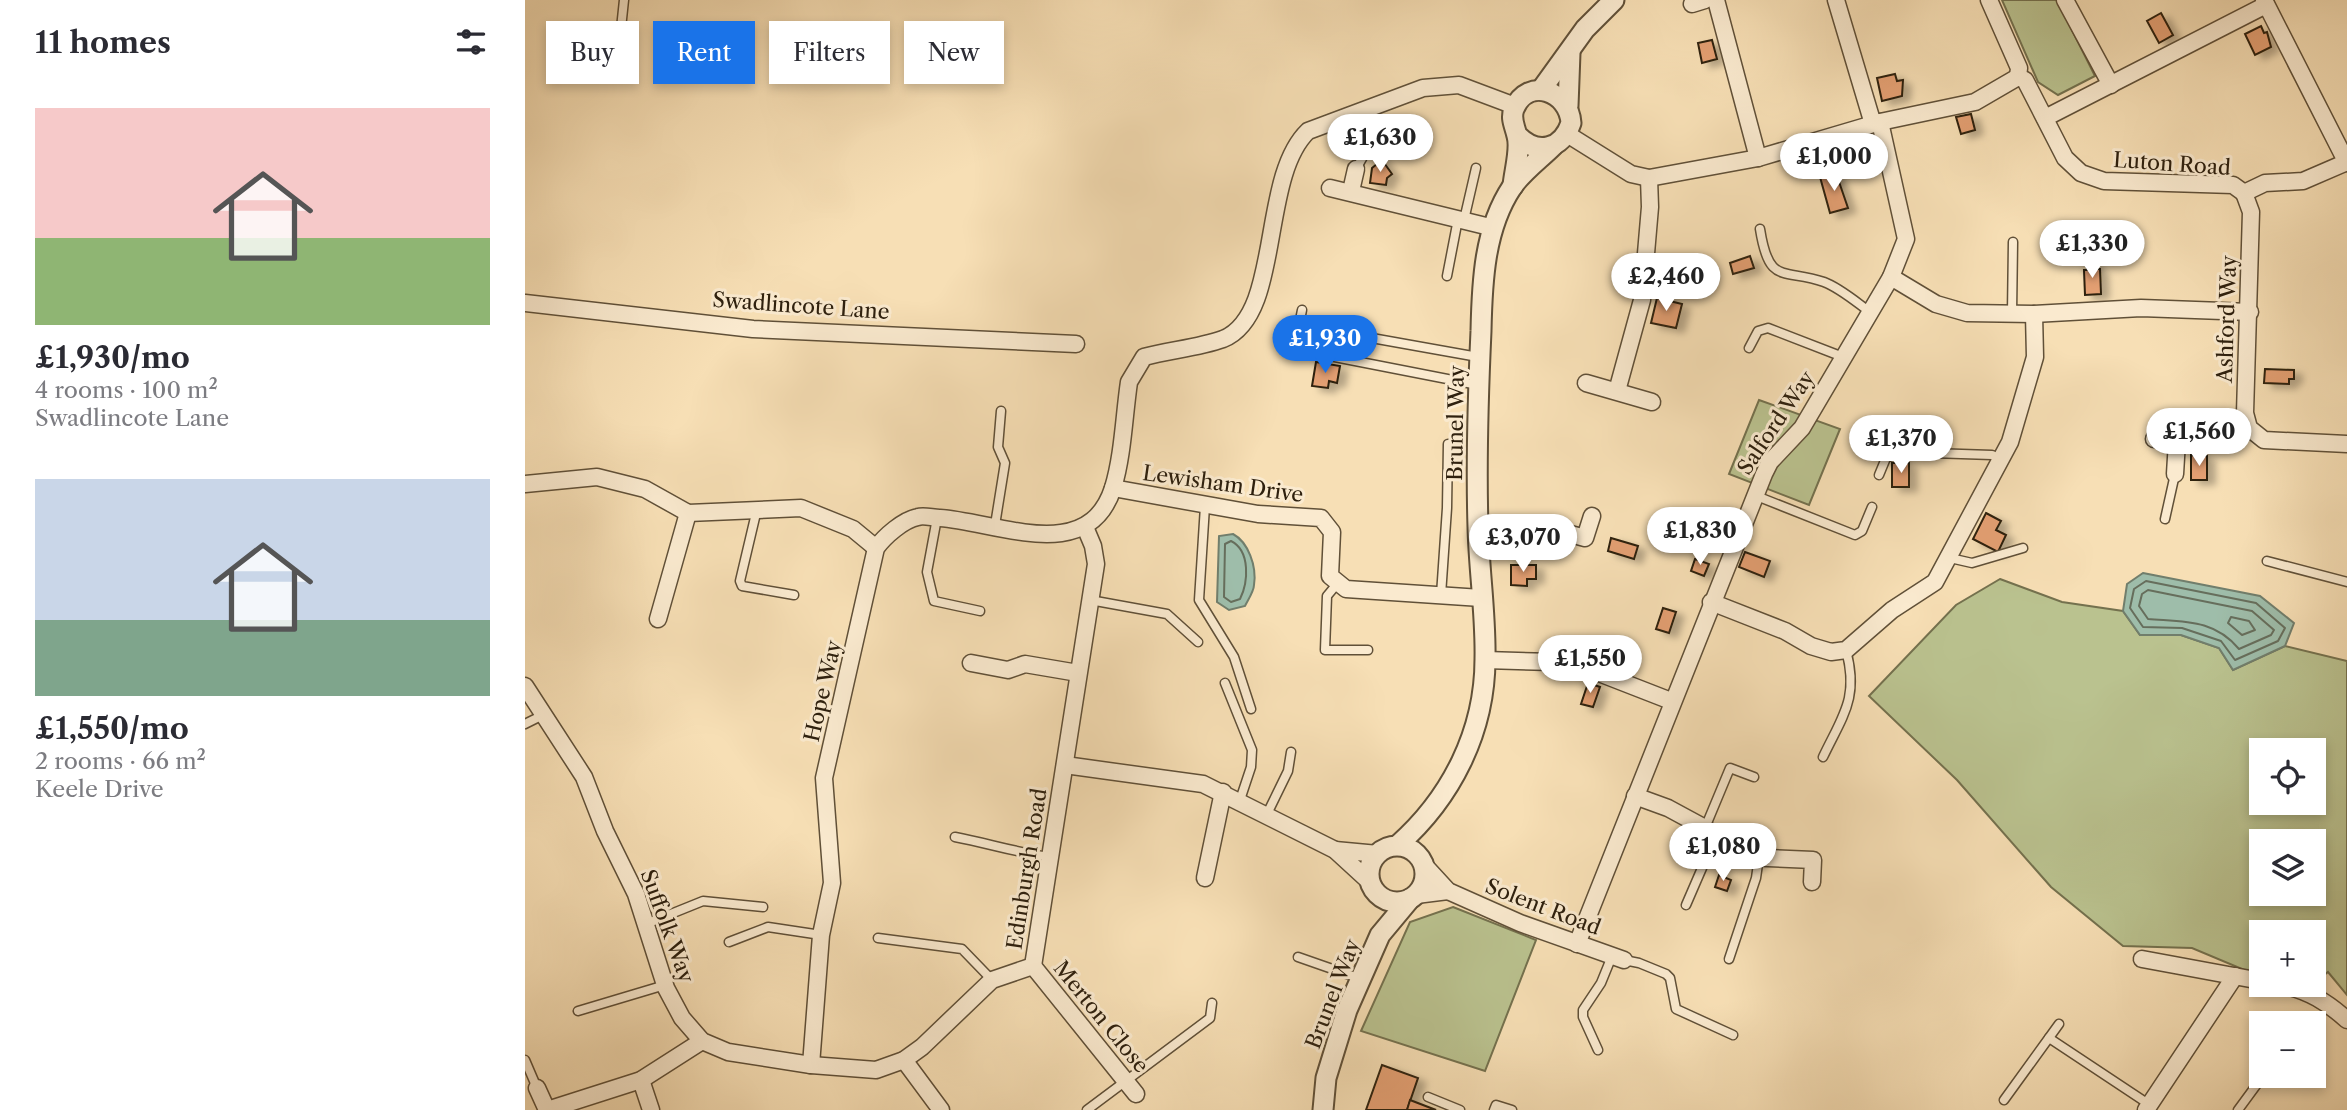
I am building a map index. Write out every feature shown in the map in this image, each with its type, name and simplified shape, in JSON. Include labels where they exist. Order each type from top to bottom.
[{"type":"street","points":[[1570,53],[1568,106],[1571,123],[1560,140],[1536,148],[1518,136],[1512,120],[1515,106],[1524,96],[1541,90],[1585,29],[1614,0]]},
{"type":"street","points":[[1716,0],[1758,158]]},
{"type":"street","name":"Salford Way","points":[[1577,944],[1754,495],[1770,462],[1802,428],[1891,277],[1906,239],[1877,123],[1836,0]]},
{"type":"street","points":[[1560,140],[1631,174],[1649,178],[1758,158],[1877,123],[1975,102],[2018,78],[2019,68],[1989,0]]},
{"type":"street","points":[[2065,0],[2111,85]]},
{"type":"street","points":[[2045,118],[2265,3],[2347,163]]},
{"type":"street","name":"Luton Road","points":[[2018,78],[2025,80],[2065,158],[2081,173],[2104,181],[2233,185],[2244,193],[2265,183],[2303,181],[2347,163]]},
{"type":"street","points":[[525,484],[597,477],[645,489],[688,513],[800,508],[853,529],[876,548],[886,535],[918,517],[1057,535],[1085,527],[1100,512],[1113,488],[1129,382],[1144,357],[1225,338],[1243,324],[1261,292],[1271,224],[1289,157],[1296,143],[1308,131],[1423,88],[1459,85],[1515,106]]},
{"type":"street","points":[[1541,90],[1558,95],[1568,106]]},
{"type":"street","name":"Brunel Way","points":[[1398,845],[1425,821],[1451,784],[1471,742],[1481,701],[1485,660],[1478,526],[1483,276],[1494,228],[1513,186],[1518,136]]},
{"type":"street","name":"Brunel Way","points":[[1513,186],[1560,140]]},
{"type":"street","points":[[1351,191],[1356,169]]},
{"type":"street","points":[[1617,391],[1643,300],[1649,178]]},
{"type":"street","points":[[1330,188],[1494,228]]},
{"type":"street","name":"Ashford Way","points":[[2244,193],[2251,212],[2245,413],[2249,428]]},
{"type":"street","points":[[1891,277],[1946,307],[1966,313],[2034,314],[2141,308],[2250,312]]},
{"type":"street","name":"Swadlincote Lane","points":[[525,303],[753,328],[1076,344]]},
{"type":"street","points":[[1711,602],[1784,631],[1811,646],[1831,652],[1846,650],[1892,610],[1935,582],[2001,459],[2030,383],[2035,357],[2034,314]]},
{"type":"street","points":[[1586,383],[1652,402]]},
{"type":"street","points":[[2154,439],[2177,441],[2234,438],[2249,428],[2264,440],[2347,444]]},
{"type":"street","points":[[2175,474],[2177,441]]},
{"type":"street","name":"Lewisham Drive","points":[[1113,488],[1258,514],[1321,518],[1332,532],[1330,576],[1337,584]]},
{"type":"street","points":[[658,619],[688,513]]},
{"type":"street","points":[[1478,526],[1541,526],[1585,538],[1592,516]]},
{"type":"street","name":"Edinburgh Road","points":[[811,1065],[876,1070],[904,1060],[946,1026],[992,980],[1033,966],[1096,564],[1093,546],[1085,527]]},
{"type":"street","name":"Hope Way","points":[[811,1065],[821,935],[832,883],[824,778],[876,548]]},
{"type":"street","points":[[1337,584],[1346,589],[1481,598]]},
{"type":"street","points":[[1485,660],[1554,662],[1581,666],[1671,701]]},
{"type":"street","points":[[971,663],[1008,670],[1025,664],[1078,673]]},
{"type":"street","name":"Suffolk Way","points":[[525,689],[562,738],[584,778],[605,831],[636,894],[665,985],[682,1018],[702,1041]]},
{"type":"street","points":[[1065,765],[1203,783],[1335,850],[1373,888],[1391,901],[1448,891]]},
{"type":"street","points":[[1205,878],[1223,792]]},
{"type":"street","points":[[1635,796],[1668,808],[1744,857],[1813,860],[1812,882]]},
{"type":"street","name":"Brunel Way","points":[[1423,863],[1425,821]]},
{"type":"street","points":[[1335,850],[1378,854],[1398,845],[1407,847],[1423,863],[1424,883],[1413,897]]},
{"type":"street","points":[[1373,888],[1370,865],[1378,854]]},
{"type":"street","name":"Solent Road","points":[[1423,863],[1448,891],[1521,923],[1618,958]]},
{"type":"street","name":"Brunel Way","points":[[1373,888],[1380,935]]},
{"type":"street","name":"Brunel Way","points":[[1323,1110],[1326,1078],[1338,1032],[1380,935],[1413,897]]},
{"type":"street","points":[[2142,959],[2249,979]]},
{"type":"street","name":"Merton Close","points":[[1033,966],[1131,1087]]},
{"type":"street","points":[[2149,1108],[2235,976]]},
{"type":"street","points":[[2316,997],[2347,1020]]},
{"type":"street","points":[[537,1088],[547,1110],[641,1080],[702,1041],[728,1052],[811,1065]]},
{"type":"street","points":[[904,1060],[941,1110]]},
{"type":"street","points":[[641,1080],[651,1110]]},
{"type":"lane","points":[[622,21],[624,0]]},
{"type":"lane","points":[[1356,169],[1364,155],[1418,123]]},
{"type":"lane","points":[[1447,276],[1476,168]]},
{"type":"lane","points":[[1760,229],[1764,253],[1784,275],[1833,286],[1870,312]]},
{"type":"lane","points":[[2012,314],[2013,242]]},
{"type":"lane","points":[[1302,310],[1299,325],[1480,357]]},
{"type":"lane","points":[[1749,348],[1758,331],[1767,328],[1843,357]]},
{"type":"lane","points":[[1299,350],[1479,385]]},
{"type":"lane","points":[[995,525],[1005,463],[998,447],[1001,411]]},
{"type":"lane","points":[[1441,595],[1448,444]]},
{"type":"lane","points":[[1879,475],[1886,458],[1901,452],[1992,455],[2001,459]]},
{"type":"lane","points":[[2165,519],[2175,474]]},
{"type":"lane","points":[[1754,495],[1855,535],[1862,531],[1872,507]]},
{"type":"lane","points":[[1205,506],[1199,600],[1234,657],[1251,709]]},
{"type":"lane","points":[[757,509],[740,581],[742,586],[794,595]]},
{"type":"lane","points":[[937,518],[927,572],[934,601],[980,611]]},
{"type":"lane","points":[[1676,527],[1733,548]]},
{"type":"lane","points":[[1950,558],[1972,562],[2023,548]]},
{"type":"lane","points":[[2267,561],[2347,582]]},
{"type":"lane","points":[[1337,584],[1327,596],[1325,650],[1368,650]]},
{"type":"lane","points":[[1089,600],[1167,614],[1198,642]]},
{"type":"lane","points":[[1823,757],[1851,699],[1853,685],[1846,650]]},
{"type":"lane","points":[[1225,683],[1252,750],[1251,767],[1240,800]]},
{"type":"lane","points":[[525,724],[543,715]]},
{"type":"lane","points":[[1267,814],[1288,771],[1291,752]]},
{"type":"lane","points":[[1686,905],[1730,768],[1754,777]]},
{"type":"lane","points":[[955,837],[1003,845],[1021,853],[1051,857]]},
{"type":"lane","points":[[1730,959],[1756,878],[1759,857]]},
{"type":"lane","points":[[646,924],[703,901],[763,906]]},
{"type":"lane","points":[[729,942],[768,927],[821,935]]},
{"type":"lane","points":[[878,938],[962,949],[992,980]]},
{"type":"lane","points":[[1298,957],[1362,979]]},
{"type":"lane","points":[[1598,1051],[1583,1017],[1583,1010],[1618,958],[1660,970],[1670,978],[1676,1009],[1733,1035]]},
{"type":"lane","points":[[578,1011],[665,985]]},
{"type":"lane","points":[[1087,1110],[1131,1087],[1210,1018],[1212,1003]]},
{"type":"lane","points":[[2004,1100],[2059,1024]]},
{"type":"lane","points":[[2049,1038],[2149,1108]]},
{"type":"lane","points":[[525,1060],[537,1088]]},
{"type":"lane","points":[[2238,1110],[2254,1088]]},
{"type":"lane","points":[[1428,1097],[1460,1110]]},
{"type":"lane","points":[[1494,1110],[1496,1105],[1512,1110]]},
{"type":"green space","points":[[2002,0],[2057,0],[2095,76],[2058,95],[2038,82]]},
{"type":"green space","points":[[1759,400],[1840,429],[1809,505],[1729,474]]},
{"type":"green space","points":[[2000,579],[2062,602],[2123,611],[2140,635],[2181,635],[2219,648],[2233,670],[2285,646],[2347,661],[2347,995],[2328,972],[2326,974],[2326,920],[2249,920],[2249,972],[2192,948],[2123,946],[2051,887],[1957,780],[1869,696],[1956,605]]},
{"type":"green space","points":[[1453,907],[1536,940],[1485,1071],[1361,1031],[1410,922]]},
{"type":"water","points":[[1233,534],[1247,549],[1255,578],[1253,590],[1245,606],[1229,610],[1217,602],[1219,536]]},
{"type":"water","points":[[2143,573],[2260,596],[2294,623],[2285,646],[2233,670],[2219,648],[2181,635],[2140,635],[2123,611],[2127,584]]},
{"type":"building","points":[[2161,13],[2173,35],[2159,43],[2147,21]]},
{"type":"building","points":[[2261,26],[2264,33],[2267,32],[2271,47],[2255,55],[2245,34]]},
{"type":"building","points":[[1712,40],[1717,59],[1702,63],[1698,43]]},
{"type":"building","points":[[1895,74],[1897,81],[1903,80],[1902,96],[1882,101],[1877,78]]},
{"type":"building","points":[[1971,114],[1975,130],[1961,134],[1956,117]]},
{"type":"building","points":[[1382,160],[1392,174],[1387,178],[1386,185],[1370,183],[1372,168]]},
{"type":"building","points":[[1836,173],[1848,208],[1830,213],[1820,177]]},
{"type":"building","points":[[1750,256],[1754,268],[1733,274],[1730,263]]},
{"type":"building","points":[[2087,264],[2095,264],[2095,269],[2100,269],[2101,294],[2085,295],[2084,270],[2087,270]]},
{"type":"building","points":[[1657,298],[1682,304],[1676,328],[1651,323]]},
{"type":"building","points":[[1316,362],[1340,366],[1337,383],[1329,381],[1328,388],[1312,386]]},
{"type":"building","points":[[2265,369],[2294,370],[2294,379],[2289,379],[2289,384],[2264,383]]},
{"type":"building","points":[[2191,455],[2207,456],[2207,480],[2191,480]]},
{"type":"building","points":[[1892,463],[1909,463],[1909,487],[1892,487]]},
{"type":"building","points":[[1986,513],[2001,521],[1996,530],[2006,535],[1998,552],[1973,539]]},
{"type":"building","points":[[1611,538],[1638,546],[1634,559],[1608,551]]},
{"type":"building","points":[[1745,552],[1770,561],[1764,577],[1739,567]]},
{"type":"building","points":[[1695,559],[1709,564],[1704,576],[1691,571]]},
{"type":"building","points":[[1511,565],[1536,565],[1536,579],[1527,579],[1527,586],[1511,585]]},
{"type":"building","points":[[1663,608],[1676,612],[1669,633],[1656,629]]},
{"type":"building","points":[[1588,683],[1600,687],[1593,707],[1581,704]]},
{"type":"building","points":[[1719,875],[1731,880],[1727,891],[1715,887]]},
{"type":"building","points":[[1382,1065],[1418,1078],[1407,1110],[1366,1110]]},
{"type":"building","points":[[1410,1100],[1436,1110],[1407,1110]]}]
